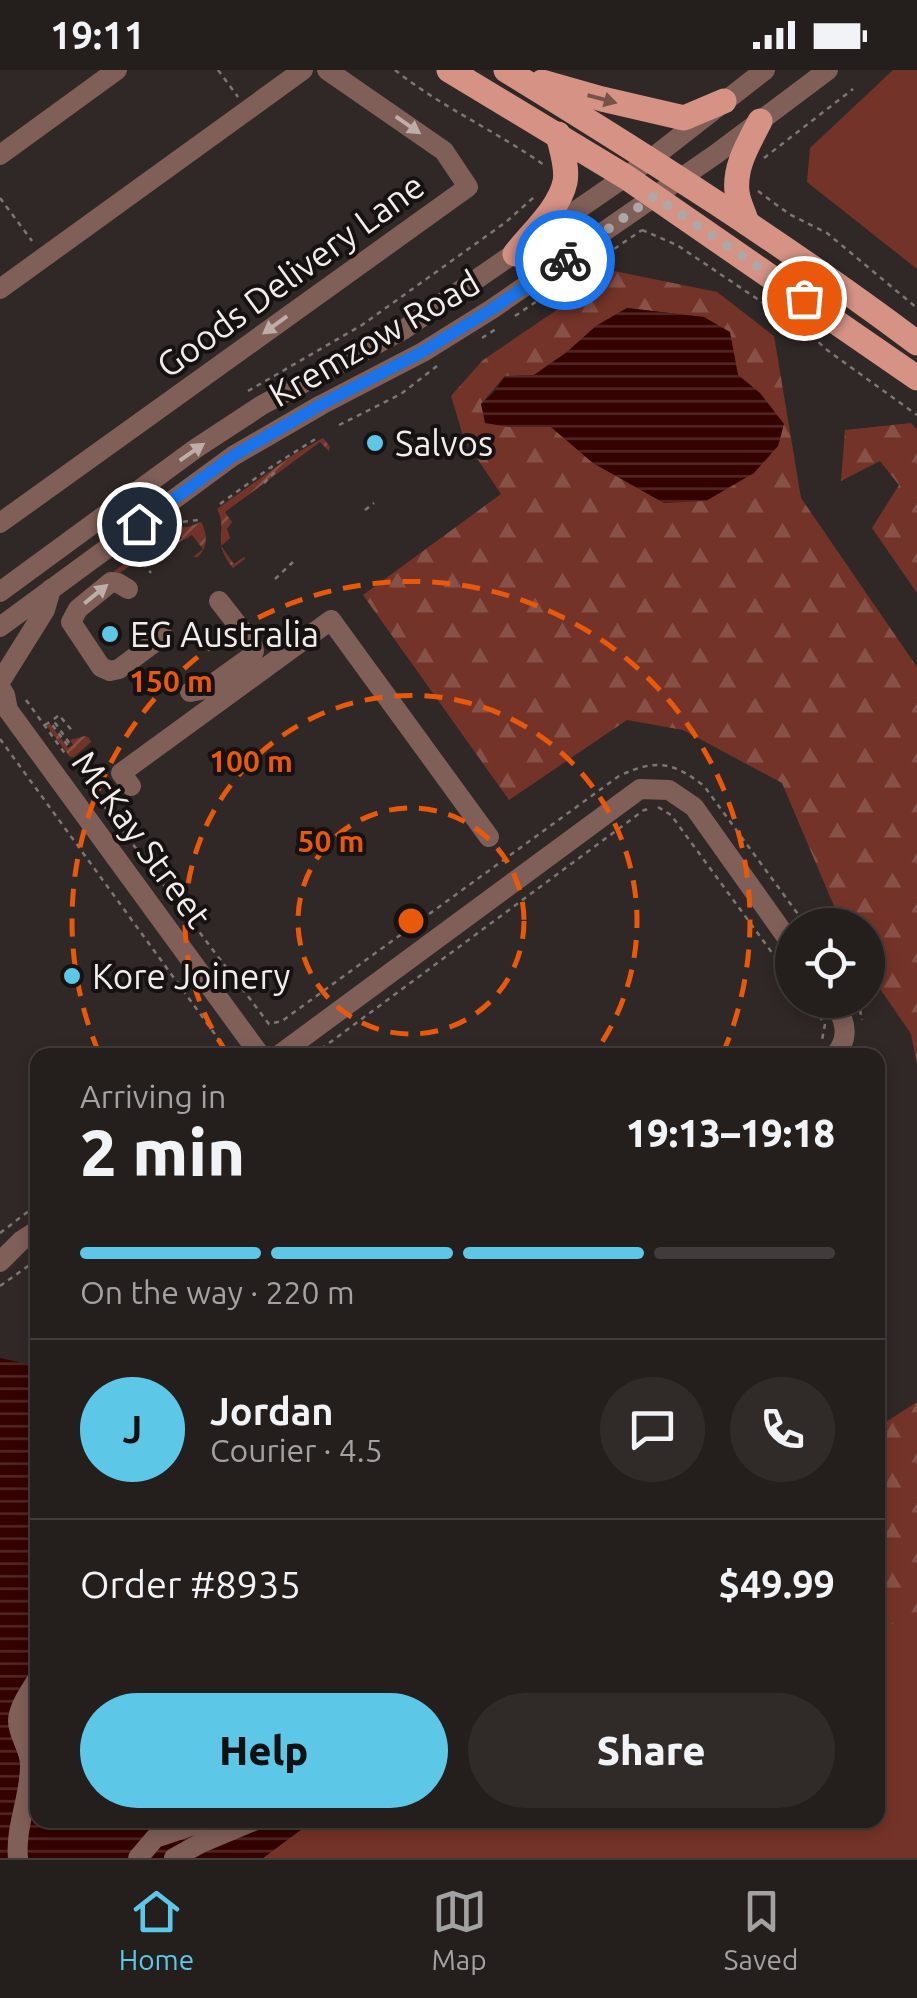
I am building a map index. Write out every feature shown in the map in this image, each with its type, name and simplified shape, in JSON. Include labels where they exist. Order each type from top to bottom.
[{"type":"main road","points":[[450,70],[626,176],[917,378]]},
{"type":"main road","points":[[507,71],[684,118],[724,101]]},
{"type":"main road","points":[[507,71],[680,178],[917,343]]},
{"type":"main road","points":[[747,224],[737,193],[738,176],[744,152],[760,122]]},
{"type":"main road","points":[[515,254],[555,206],[565,181],[558,134]]},
{"type":"street","points":[[0,155],[117,70]]},
{"type":"street","points":[[0,288],[303,70]]},
{"type":"street","name":"Goods Delivery Lane","points":[[0,523],[468,187],[444,151],[327,70]]},
{"type":"street","name":"Kremzow Road","points":[[0,592],[195,449],[262,405],[403,330],[515,254],[652,160],[765,70]]},
{"type":"street","name":"Kremzow Road","points":[[0,626],[233,456],[492,309],[602,235],[828,70]]},
{"type":"street","points":[[128,589],[112,582],[78,608],[72,620],[74,630],[101,667],[110,672],[119,669],[163,636]]},
{"type":"street","points":[[0,684],[45,610],[51,589]]},
{"type":"street","points":[[190,692],[206,689],[254,651],[219,601]]},
{"type":"street","points":[[130,786],[121,773],[330,620],[489,838]]},
{"type":"street","name":"McKay Street","points":[[0,684],[5,695],[4,708],[255,1048]]},
{"type":"street","points":[[288,1048],[640,789],[669,790],[694,807],[775,921]]},
{"type":"street","points":[[835,1044],[842,1018]]},
{"type":"street","points":[[0,1262],[30,1235]]},
{"type":"street","points":[[30,1693],[18,1722],[30,1757]]},
{"type":"street","points":[[18,1858],[16,1841],[30,1776]]},
{"type":"street","points":[[138,1858],[155,1838],[185,1828]]},
{"type":"street","points":[[174,1858],[237,1828]]},
{"type":"path","points":[[395,70],[418,89],[505,138],[547,167]]},
{"type":"path","points":[[758,168],[763,158],[853,89]]},
{"type":"path","points":[[754,188],[789,214],[827,233],[917,308]]},
{"type":"path","points":[[0,198],[44,257]]},
{"type":"path","points":[[238,399],[362,325],[506,222],[532,198]]},
{"type":"path","points":[[642,230],[677,245],[811,335],[917,415]]},
{"type":"path","points":[[660,238],[670,232]]},
{"type":"path","points":[[220,504],[317,438]]},
{"type":"path","points":[[264,483],[276,472],[271,466]]},
{"type":"path","points":[[365,510],[374,503]]},
{"type":"path","points":[[143,562],[151,573]]},
{"type":"path","points":[[275,579],[293,562]]},
{"type":"path","points":[[44,726],[50,722],[68,746],[53,720],[59,715],[74,733]]},
{"type":"path","points":[[0,739],[227,1048]]},
{"type":"path","points":[[85,781],[269,1024],[282,1021],[619,776],[640,766],[684,770],[704,786],[794,908]]},
{"type":"path","points":[[321,1048],[644,810],[657,807],[671,815],[775,957]]},
{"type":"path","points":[[257,1024],[264,1018]]},
{"type":"path","points":[[820,1018],[825,1024],[822,1040],[835,1044]]},
{"type":"path","points":[[0,1233],[30,1210]]},
{"type":"path","points":[[0,1286],[30,1264]]},
{"type":"green space","points":[[893,70],[917,70],[917,269],[807,182],[810,148]]},
{"type":"green space","points":[[614,271],[717,292],[774,336],[801,498],[917,667],[917,1063],[911,1034],[885,996],[885,908],[835,908],[782,783],[683,730],[627,720],[509,800],[363,595],[501,494],[464,439],[451,396],[483,360]],"holes":[[[627,308],[704,317],[734,355],[738,375],[760,393],[664,503],[593,463],[551,427],[508,427],[481,404],[505,376],[534,375],[596,326]]]},
{"type":"green space","points":[[911,423],[917,430],[917,593],[872,528],[899,485],[880,461],[841,481],[845,430]]},
{"type":"green space","points":[[323,438],[329,451],[320,442],[225,512],[232,522],[227,529],[230,538],[222,546],[217,509]]},
{"type":"green space","points":[[201,522],[206,540],[204,549],[198,557],[193,557],[203,549],[192,535],[143,561],[140,558],[79,597],[165,534],[173,545],[182,538],[175,527]]},
{"type":"green space","points":[[222,547],[234,564],[245,559],[233,568]]},
{"type":"green space","points":[[50,724],[68,748],[73,745],[70,740],[85,736],[91,742],[70,757],[47,726]]},
{"type":"green space","points":[[917,1402],[917,1629],[885,1622],[885,1423]]},
{"type":"green space","points":[[885,1609],[917,1619],[917,1858],[263,1858],[303,1828],[885,1828]]},
{"type":"shaded area","points":[[627,308],[704,317],[730,332],[738,375],[760,393],[784,424],[778,446],[754,473],[706,501],[664,503],[593,463],[551,427],[485,423],[481,404],[505,376],[534,375],[596,326]]},
{"type":"shaded area","points":[[0,1358],[30,1364],[30,1828],[303,1828],[263,1858],[0,1858]]},
{"type":"way so far","points":[[565,260],[654,196],[804,298]]},
{"type":"place","name":"Salvos","points":[[375,443]]},
{"type":"place","name":"EG Australia","points":[[110,634]]},
{"type":"place","name":"Kore Joinery","points":[[72,976]]},
{"type":"route","points":[[139,524],[233,456],[422,352],[565,260]]}]
